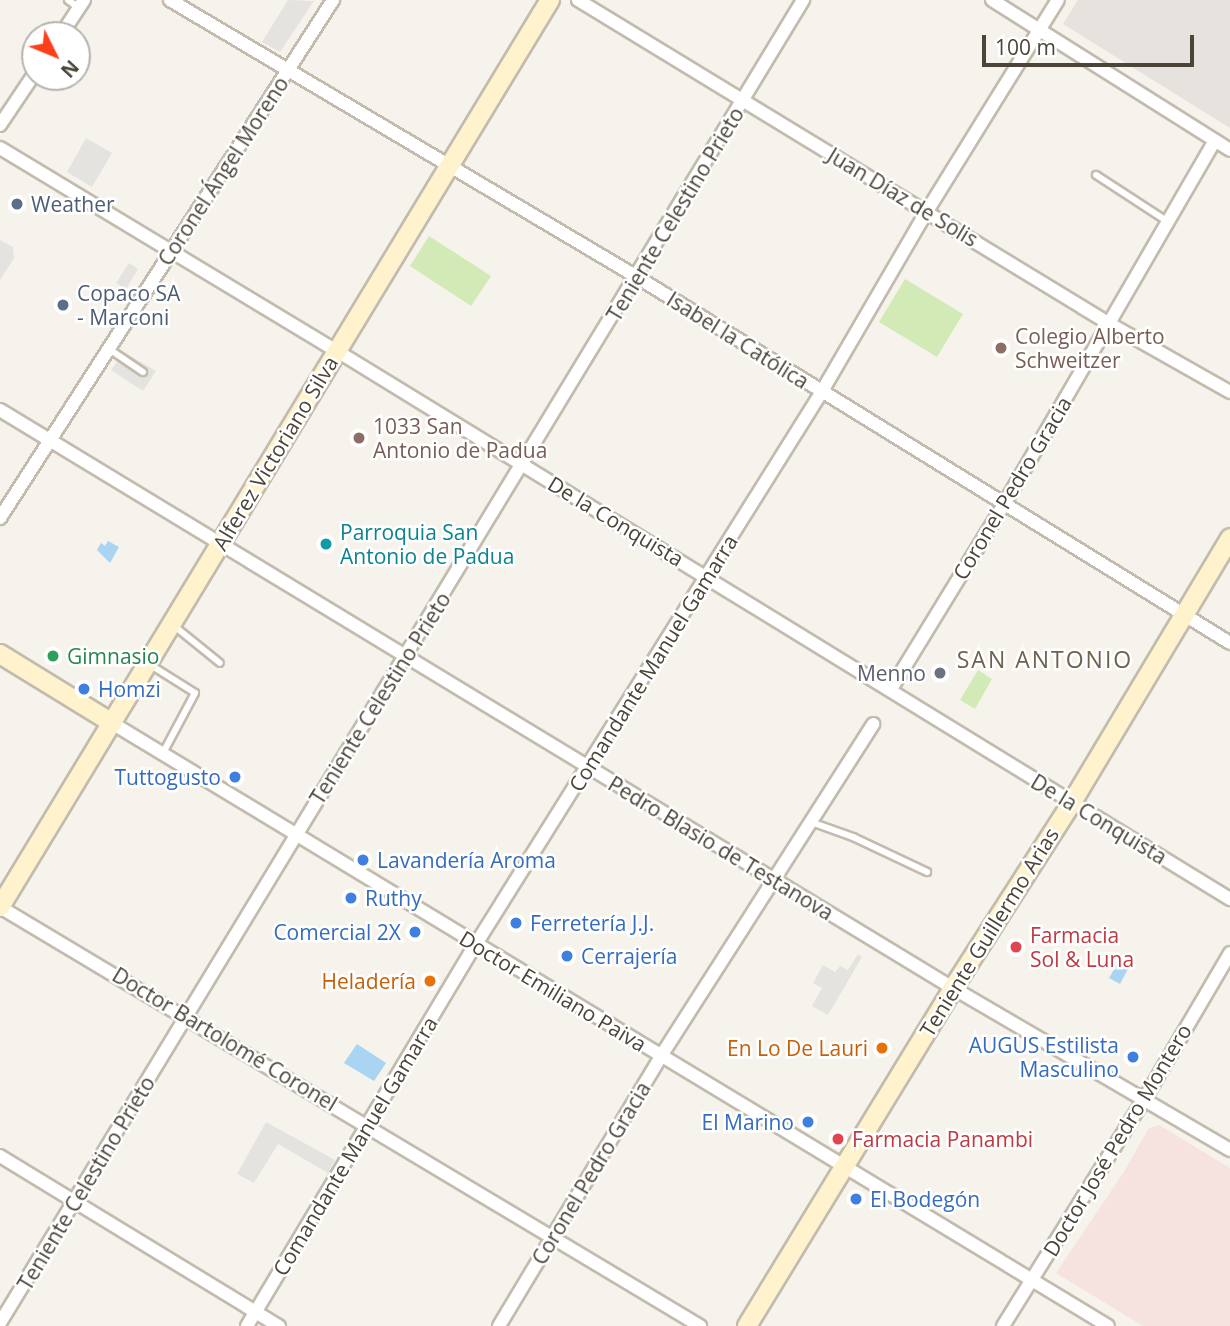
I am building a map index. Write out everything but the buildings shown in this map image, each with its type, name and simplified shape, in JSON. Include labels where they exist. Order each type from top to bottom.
[{"type":"street","name":"Isabel la Católica","points":[[170,0],[637,277],[1003,506],[1230,643]]},
{"type":"street","name":"Coronel Ángel Moreno","points":[[0,518],[333,0]]},
{"type":"street","name":"Alferez Victoriano Silva","points":[[0,907],[550,0]]},
{"type":"street","name":"Juan Díaz de Solis","points":[[578,0],[1108,323],[1230,392]]},
{"type":"street","name":"Teniente Celestino Prieto","points":[[0,1323],[744,102],[803,0]]},
{"type":"street","points":[[992,0],[1230,150]]},
{"type":"street","name":"Comandante Manuel Gamarra","points":[[247,1326],[476,944],[821,393],[927,211],[1058,0]]},
{"type":"street","points":[[68,21],[77,3]]},
{"type":"street","points":[[2,118],[22,91]]},
{"type":"street","name":"Coronel Pedro Gracia","points":[[891,689],[1003,506],[1215,141]]},
{"type":"street","name":"De la Conquista","points":[[0,148],[523,464],[891,689],[1071,804],[1230,899]]},
{"type":"street","name":"Pedro Blasio de Testanova","points":[[0,410],[953,988],[1230,1150]]},
{"type":"street","name":"Teniente Guillermo Arias","points":[[747,1326],[953,988],[1071,804],[1230,538]]},
{"type":"street","name":"Doctor Emiliano Paiva","points":[[0,654],[1108,1326]]},
{"type":"street","name":"Coronel Pedro Gracia","points":[[499,1326],[661,1056],[873,724]]},
{"type":"street","name":"Doctor Bartolomé Coronel","points":[[0,907],[188,1016],[700,1326]]},
{"type":"street","name":"Doctor José Pedro Montero","points":[[1003,1326],[1145,1098],[1230,953]]},
{"type":"street","points":[[0,1156],[279,1326]]},
{"type":"lane","points":[[1096,175],[1168,222]]},
{"type":"lane","points":[[108,349],[142,372]]},
{"type":"lane","points":[[172,623],[220,663]]},
{"type":"lane","points":[[148,663],[195,693],[163,753]]},
{"type":"lane","points":[[811,822],[853,837],[927,872]]},
{"type":"shaded area","points":[[288,0],[314,1],[280,52],[262,42]]},
{"type":"shaded area","points":[[1078,0],[1230,0],[1230,128],[1063,24]]},
{"type":"shaded area","points":[[86,138],[112,153],[92,187],[67,172]]},
{"type":"shaded area","points":[[0,240],[13,247],[14,258],[0,280]]},
{"type":"shaded area","points":[[129,263],[138,269],[126,289],[116,283]]},
{"type":"shaded area","points":[[124,352],[156,371],[143,391],[111,370]]},
{"type":"shaded area","points":[[858,954],[862,957],[828,1015],[812,1006],[822,988],[813,983],[823,965],[835,972],[840,966],[848,970]]},
{"type":"shaded area","points":[[266,1122],[335,1160],[328,1173],[278,1144],[254,1183],[237,1174]]},
{"type":"shaded area","points":[[1159,1125],[1230,1168],[1230,1326],[1143,1326],[1056,1273],[1123,1173],[1149,1128]]},
{"type":"green space","points":[[429,236],[491,276],[471,306],[410,266]]},
{"type":"green space","points":[[905,279],[963,314],[937,357],[879,322]]},
{"type":"green space","points":[[978,670],[992,679],[975,709],[960,700]]},
{"type":"water","points":[[108,541],[119,547],[110,563],[97,550],[101,543],[105,546]]},
{"type":"water","points":[[1119,961],[1129,967],[1120,984],[1109,978]]},
{"type":"water","points":[[357,1044],[386,1063],[374,1081],[344,1063]]},
{"type":"place","name":"Weather","points":[[17,204]]},
{"type":"place","name":"Copaco SA - Marconi","points":[[63,305]]},
{"type":"place","name":"Colegio Alberto Schweitzer","points":[[1001,348]]},
{"type":"place","name":"1033 San Antonio de Padua","points":[[359,438]]},
{"type":"place","name":"Parroquia San Antonio de Padua","points":[[326,544]]},
{"type":"place","name":"Gimnasio","points":[[53,656]]},
{"type":"place","name":"Menno","points":[[940,673]]},
{"type":"place","name":"Homzi","points":[[84,689]]},
{"type":"place","name":"Tuttogusto","points":[[235,777]]},
{"type":"place","name":"Lavandería Aroma","points":[[363,860]]},
{"type":"place","name":"Ruthy","points":[[351,898]]},
{"type":"place","name":"Ferretería J.J.","points":[[516,923]]},
{"type":"place","name":"Comercial 2X","points":[[415,932]]},
{"type":"place","name":"Farmacia Sol & Luna","points":[[1016,947]]},
{"type":"place","name":"Cerrajería","points":[[567,956]]},
{"type":"place","name":"Heladería","points":[[430,981]]},
{"type":"place","name":"En Lo De Lauri","points":[[882,1048]]},
{"type":"place","name":"AUGUS Estilista Masculino","points":[[1133,1057]]},
{"type":"place","name":"El Marino","points":[[808,1122]]},
{"type":"place","name":"Farmacia Panambi","points":[[838,1139]]},
{"type":"place","name":"El Bodegón","points":[[856,1199]]},
{"type":"district","name":"SAN ANTONIO","points":[[1045,659]]}]
